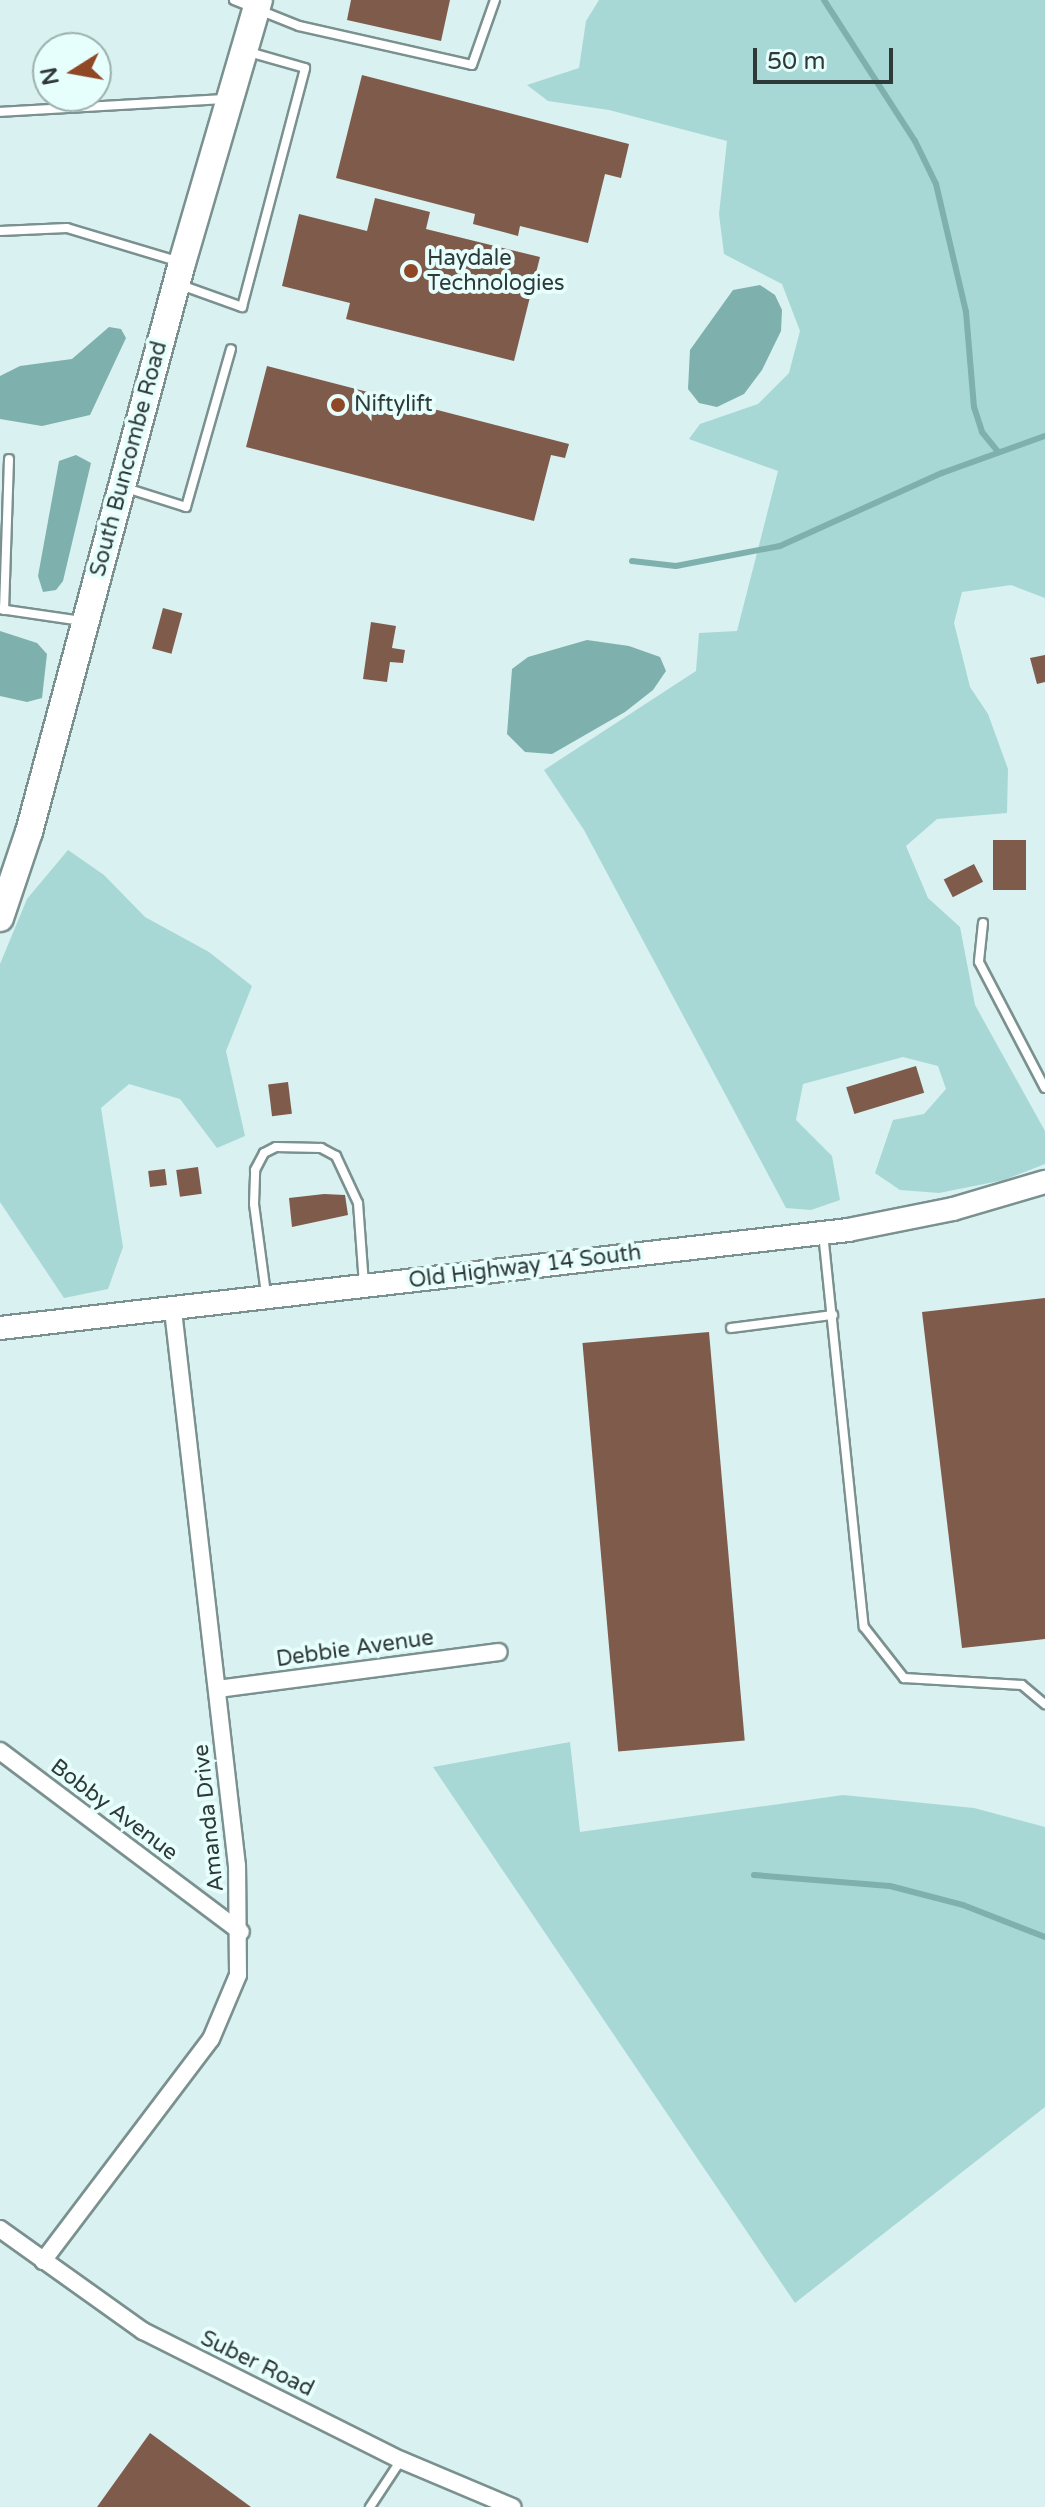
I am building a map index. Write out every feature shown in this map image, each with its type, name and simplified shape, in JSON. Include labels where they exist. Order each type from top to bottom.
[{"type":"main road","name":"South Buncombe Road","points":[[0,918],[244,50],[250,2]]},
{"type":"street","name":"Old Highway 14 South","points":[[0,1328],[823,1233],[953,1209],[1045,1182]]},
{"type":"street","name":"Amanda Drive","points":[[43,2261],[211,2039],[238,1975],[241,1932],[218,1689],[173,1310]]},
{"type":"street","name":"Debbie Avenue","points":[[218,1689],[499,1652]]},
{"type":"street","name":"Bobby Avenue","points":[[0,1751],[241,1932]]},
{"type":"street","name":"Suber Road","points":[[1,2232],[143,2331],[401,2460],[512,2507]]},
{"type":"lane","points":[[250,2],[299,26],[472,65],[495,0]]},
{"type":"lane","points":[[0,231],[67,228],[179,273],[242,307],[305,68],[244,50]]},
{"type":"lane","points":[[0,112],[230,99]]},
{"type":"lane","points":[[122,487],[186,507],[231,349]]},
{"type":"lane","points":[[9,459],[2,610],[85,622]]},
{"type":"lane","points":[[983,923],[979,962],[1045,1088]]},
{"type":"lane","points":[[266,1299],[254,1204],[255,1170],[264,1153],[276,1147],[321,1148],[336,1156],[358,1203],[364,1286]]},
{"type":"lane","points":[[823,1233],[864,1627],[904,1678],[1022,1685],[1045,1704]]},
{"type":"lane","points":[[731,1328],[833,1315]]},
{"type":"lane","points":[[370,2507],[401,2460]]},
{"type":"shaded area","points":[[599,0],[1045,0],[1045,598],[1011,585],[962,592],[954,623],[970,687],[988,714],[1008,769],[1007,813],[937,819],[906,846],[928,898],[960,927],[975,1005],[1045,1131],[1045,1164],[1004,1180],[939,1193],[900,1190],[875,1173],[893,1120],[924,1114],[946,1089],[938,1066],[903,1057],[803,1084],[796,1120],[832,1156],[840,1200],[811,1210],[786,1208],[584,830],[544,770],[696,671],[699,633],[737,631],[778,471],[689,439],[700,424],[758,404],[789,373],[800,331],[782,284],[724,254],[719,214],[727,141],[609,110],[548,101],[527,85],[579,68],[586,21]]},
{"type":"shaded area","points":[[760,285],[775,295],[782,310],[781,331],[762,370],[744,394],[717,407],[699,403],[688,389],[690,350],[733,290]]},
{"type":"shaded area","points":[[109,327],[121,329],[126,338],[90,415],[42,426],[0,419],[0,376],[20,366],[72,359]]},
{"type":"shaded area","points":[[76,455],[91,463],[63,581],[56,590],[43,592],[38,576],[59,461]]},
{"type":"shaded area","points":[[0,631],[37,643],[47,654],[42,698],[27,702],[0,696]]},
{"type":"shaded area","points":[[587,640],[629,646],[660,657],[666,671],[653,690],[625,712],[552,754],[525,752],[507,734],[512,669],[528,657]]},
{"type":"shaded area","points":[[68,850],[104,875],[145,917],[209,952],[252,986],[226,1051],[245,1136],[217,1148],[180,1099],[129,1084],[101,1108],[123,1247],[108,1289],[64,1298],[0,1202],[0,964],[27,899]]},
{"type":"shaded area","points":[[570,1742],[580,1832],[843,1795],[974,1808],[1045,1827],[1045,2107],[795,2303],[433,1767]]},
{"type":"building","points":[[351,0],[450,0],[441,41],[347,20]]},
{"type":"building","points":[[362,75],[629,144],[621,178],[605,174],[588,243],[520,226],[518,236],[473,224],[475,214],[336,178]]},
{"type":"building","name":"Haydale Technologies","points":[[375,198],[430,212],[426,229],[540,257],[514,361],[346,319],[350,303],[282,286],[299,214],[367,231]]},
{"type":"building","name":"Niftylift","points":[[267,366],[569,444],[565,458],[551,455],[534,521],[246,447]]},
{"type":"building","points":[[163,608],[182,613],[171,654],[152,649]]},
{"type":"building","points":[[371,622],[396,626],[392,648],[405,650],[403,663],[390,662],[387,682],[363,679]]},
{"type":"building","points":[[1045,655],[1045,682],[1037,684],[1030,658]]},
{"type":"building","points":[[993,840],[1026,840],[1026,890],[993,890]]},
{"type":"building","points":[[974,864],[983,882],[953,897],[944,879]]},
{"type":"building","points":[[916,1066],[924,1093],[854,1114],[846,1087]]},
{"type":"building","points":[[288,1082],[292,1114],[272,1116],[268,1084]]},
{"type":"building","points":[[198,1167],[202,1194],[180,1197],[176,1170]]},
{"type":"building","points":[[165,1169],[167,1185],[150,1187],[148,1171]]},
{"type":"building","points":[[345,1195],[348,1215],[292,1227],[289,1198]]},
{"type":"building","points":[[1045,1298],[1045,1639],[962,1648],[922,1312]]},
{"type":"building","points":[[709,1332],[745,1740],[618,1752],[582,1343]]},
{"type":"building","points":[[150,2433],[251,2507],[97,2507]]},
{"type":"waterway","points":[[824,0],[915,141],[936,184],[966,312],[974,407],[982,432],[998,452]]},
{"type":"waterway","points":[[632,561],[676,566],[780,546],[942,473],[1045,436]]},
{"type":"waterway","points":[[754,1875],[890,1886],[963,1905],[1045,1937]]},
{"type":"place","name":"Haydale Technologies","points":[[411,271]]},
{"type":"place","name":"Niftylift","points":[[338,405]]}]
